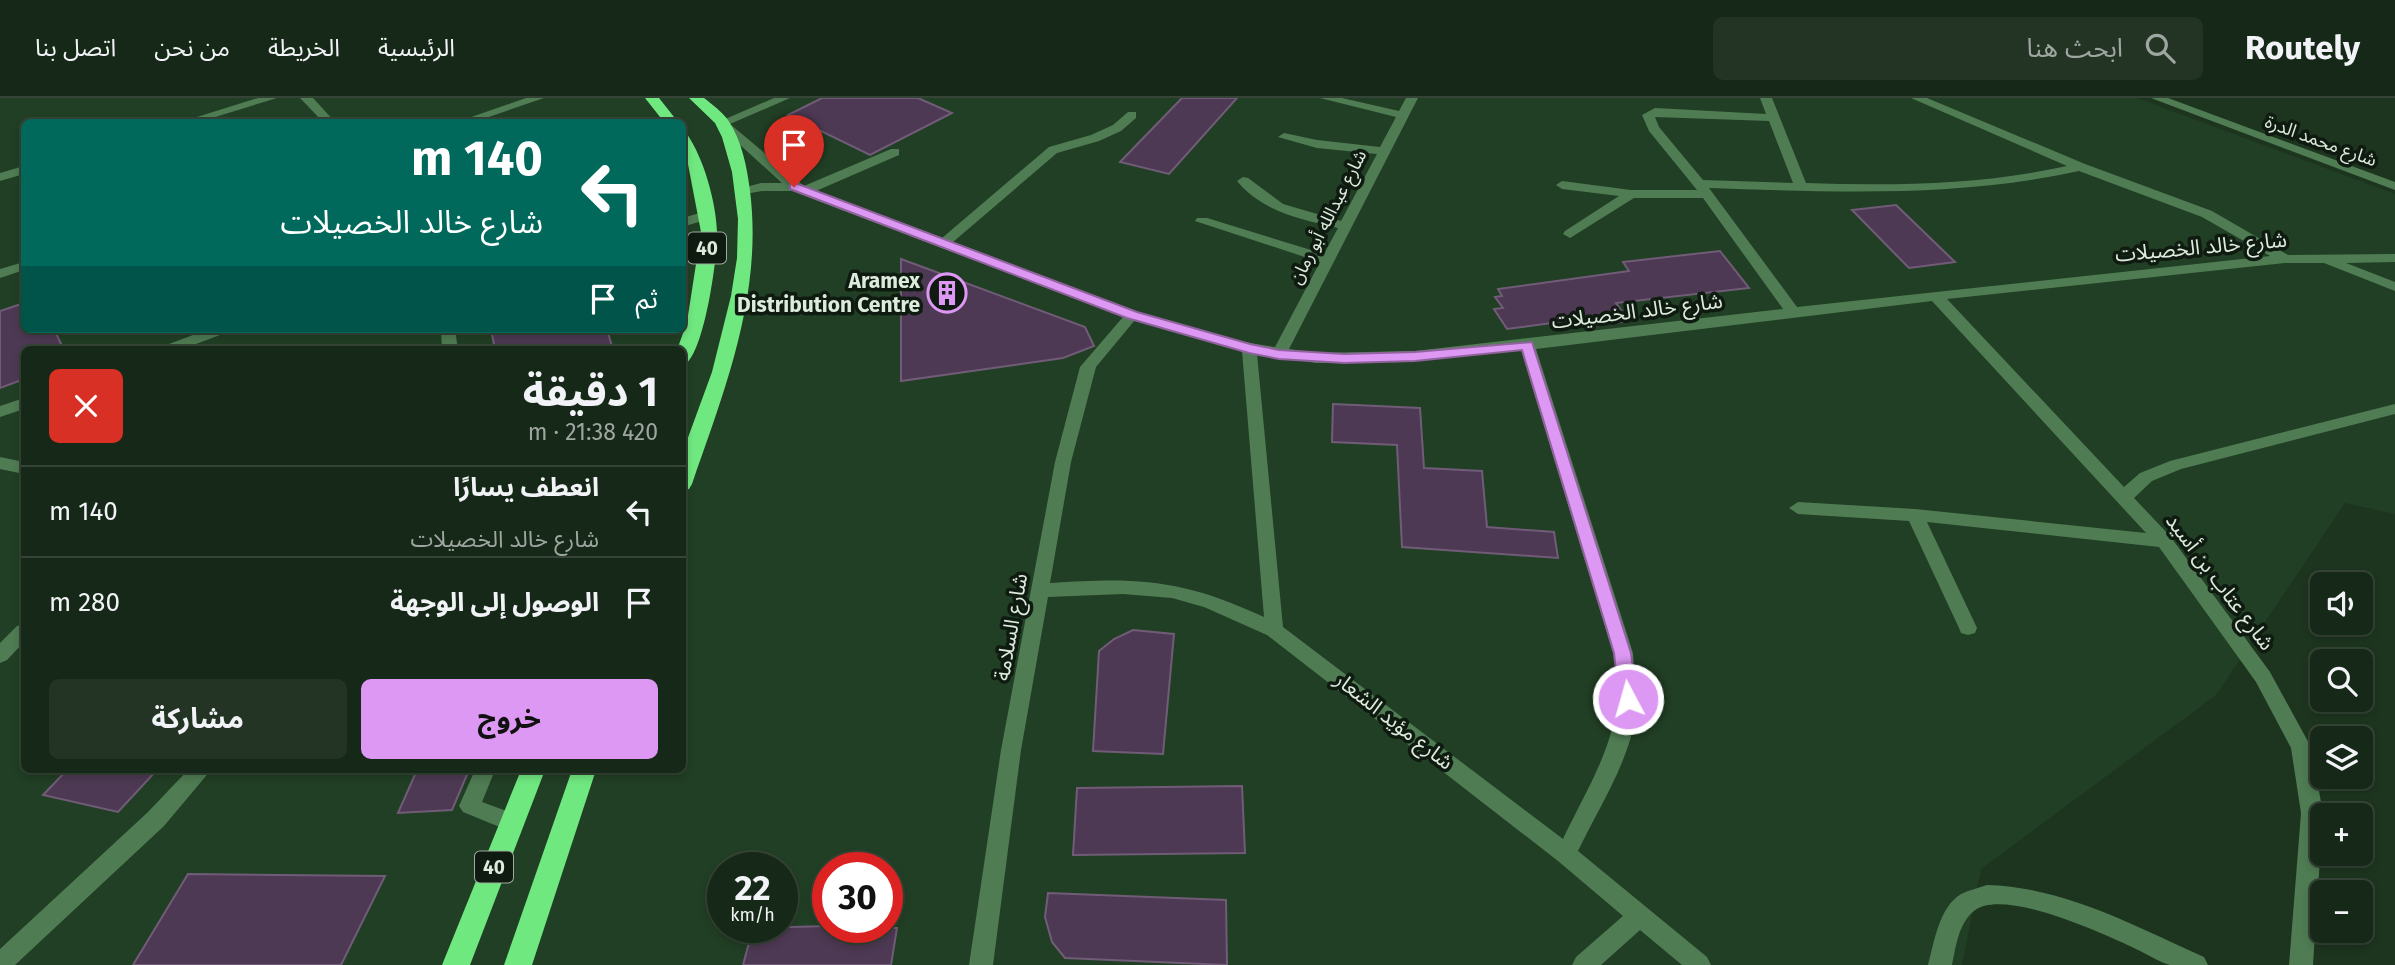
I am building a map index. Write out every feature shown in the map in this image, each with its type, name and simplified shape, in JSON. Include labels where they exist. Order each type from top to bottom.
[{"type":"highway","points":[[652,98],[669,119]]},
{"type":"highway","name":"40","points":[[686,472],[731,341],[741,300],[747,237],[744,192],[737,155],[722,123],[696,98]]},
{"type":"highway","name":"40","points":[[686,144],[695,159],[709,232],[696,322],[686,349]]},
{"type":"highway","name":"40","points":[[456,965],[532,773]]},
{"type":"highway","name":"40","points":[[518,965],[583,773]]},
{"type":"street","points":[[198,119],[271,98]]},
{"type":"street","points":[[306,98],[326,119]]},
{"type":"street","points":[[472,119],[538,98]]},
{"type":"street","points":[[722,123],[784,98]]},
{"type":"street","points":[[1326,98],[1401,115]]},
{"type":"street","name":"شارع عبدالله أبو رمان","points":[[1279,354],[1412,98]]},
{"type":"street","points":[[1766,98],[1801,187]]},
{"type":"street","points":[[1917,98],[2080,167],[2207,214],[2285,259]]},
{"type":"street","name":"شارع محمد الدرة","points":[[2158,98],[2395,178]]},
{"type":"street","name":"شارع محمد الدرة","points":[[2158,98],[2395,186]]},
{"type":"street","points":[[1773,118],[1650,113],[1648,118],[1793,312]]},
{"type":"street","points":[[942,245],[1053,149],[1095,138],[1117,128],[1132,115]]},
{"type":"street","name":"شارع خالد الخصيلات","points":[[722,123],[799,189]]},
{"type":"street","points":[[1284,137],[1317,144],[1383,151]]},
{"type":"street","points":[[799,189],[895,152]]},
{"type":"street","points":[[1562,185],[1632,194],[1801,187],[1927,189],[2031,178],[2080,167]]},
{"type":"street","points":[[0,177],[21,171]]},
{"type":"street","points":[[1242,181],[1262,200],[1284,211],[1345,226]]},
{"type":"street","name":"شارع خالد الخصيلات","points":[[744,192],[761,187],[799,189],[1132,315],[1249,348],[1316,358],[1415,356],[1527,345],[2183,268],[2395,251]]},
{"type":"street","points":[[1570,234],[1632,194]]},
{"type":"street","points":[[686,222],[707,215]]},
{"type":"street","points":[[1202,221],[1328,260]]},
{"type":"street","name":"شارع خالد الخصيلات","points":[[2344,257],[2395,258]]},
{"type":"street","points":[[2324,258],[2395,287]]},
{"type":"street","points":[[0,274],[21,268]]},
{"type":"street","name":"شارع عتاب بن أسيد","points":[[1936,296],[2164,541],[2263,677],[2301,747],[2312,813],[2301,965]]},
{"type":"street","name":"شارع السلامة","points":[[981,965],[1011,750],[1063,462],[1088,367],[1132,315]]},
{"type":"street","points":[[177,346],[212,333]]},
{"type":"street","points":[[1527,345],[1623,653],[1628,699],[1620,734],[1601,782],[1566,854]]},
{"type":"street","points":[[1249,348],[1274,630]]},
{"type":"street","points":[[0,412],[21,404]]},
{"type":"street","points":[[2124,497],[2146,477],[2176,465],[2395,410]]},
{"type":"street","points":[[0,463],[21,467]]},
{"type":"street","points":[[1798,508],[1915,515],[2164,541]]},
{"type":"street","points":[[1915,515],[1968,628]]},
{"type":"street","name":"شارع مؤيد الشعار","points":[[1041,592],[1102,586],[1173,591],[1218,605],[1274,630],[1566,854],[1699,965]]},
{"type":"street","points":[[0,655],[21,634]]},
{"type":"street","points":[[0,964],[156,819],[198,773]]},
{"type":"street","points":[[484,773],[470,806],[512,823]]},
{"type":"street","points":[[1940,965],[1950,925],[1968,901],[1992,894],[2029,897],[2080,915],[2196,965]]},
{"type":"street","points":[[1584,965],[1640,915]]},
{"type":"shaded area","points":[[0,98],[2137,98],[2395,194],[2395,514],[2345,503],[2216,695],[1981,869],[1962,965],[0,965]]},
{"type":"building","points":[[822,98],[918,98],[952,113],[870,155],[788,115]]},
{"type":"building","points":[[1182,98],[1237,98],[1169,174],[1120,162]]},
{"type":"building","points":[[1896,205],[1955,262],[1909,268],[1852,210]]},
{"type":"building","points":[[1720,251],[1749,288],[1616,303],[1629,321],[1587,327],[1581,319],[1507,329],[1494,309],[1503,308],[1495,297],[1502,296],[1498,289],[1629,271],[1623,262]]},
{"type":"building","name":"Aramex Distribution Centre","points":[[901,259],[1085,327],[1094,346],[1063,358],[901,381]]},
{"type":"building","points":[[21,304],[21,333],[56,333],[62,346],[21,346],[21,380],[0,388],[0,311]]},
{"type":"building","points":[[492,333],[608,333],[612,346],[494,346]]},
{"type":"building","points":[[1333,404],[1420,408],[1424,468],[1482,471],[1487,527],[1554,532],[1558,558],[1402,547],[1397,445],[1332,442]]},
{"type":"building","points":[[1133,630],[1174,634],[1163,754],[1093,751],[1099,651],[1114,639]]},
{"type":"building","points":[[64,773],[154,773],[118,812],[43,795]]},
{"type":"building","points":[[416,773],[468,773],[452,810],[398,813]]},
{"type":"building","points":[[1242,786],[1245,853],[1073,855],[1077,788]]},
{"type":"building","points":[[188,874],[385,876],[341,965],[133,965]]},
{"type":"building","points":[[1048,893],[1226,900],[1227,965],[1065,958],[1052,942],[1045,917]]},
{"type":"building","points":[[812,926],[812,943],[895,943],[891,965],[743,965],[749,943],[798,943],[798,927]]},
{"type":"place","name":"Aramex Distribution Centre","points":[[947,293]]},
{"type":"route","points":[[794,187],[1132,315],[1249,348],[1316,358],[1344,358],[1415,356],[1527,345],[1623,653],[1628,699]]}]
